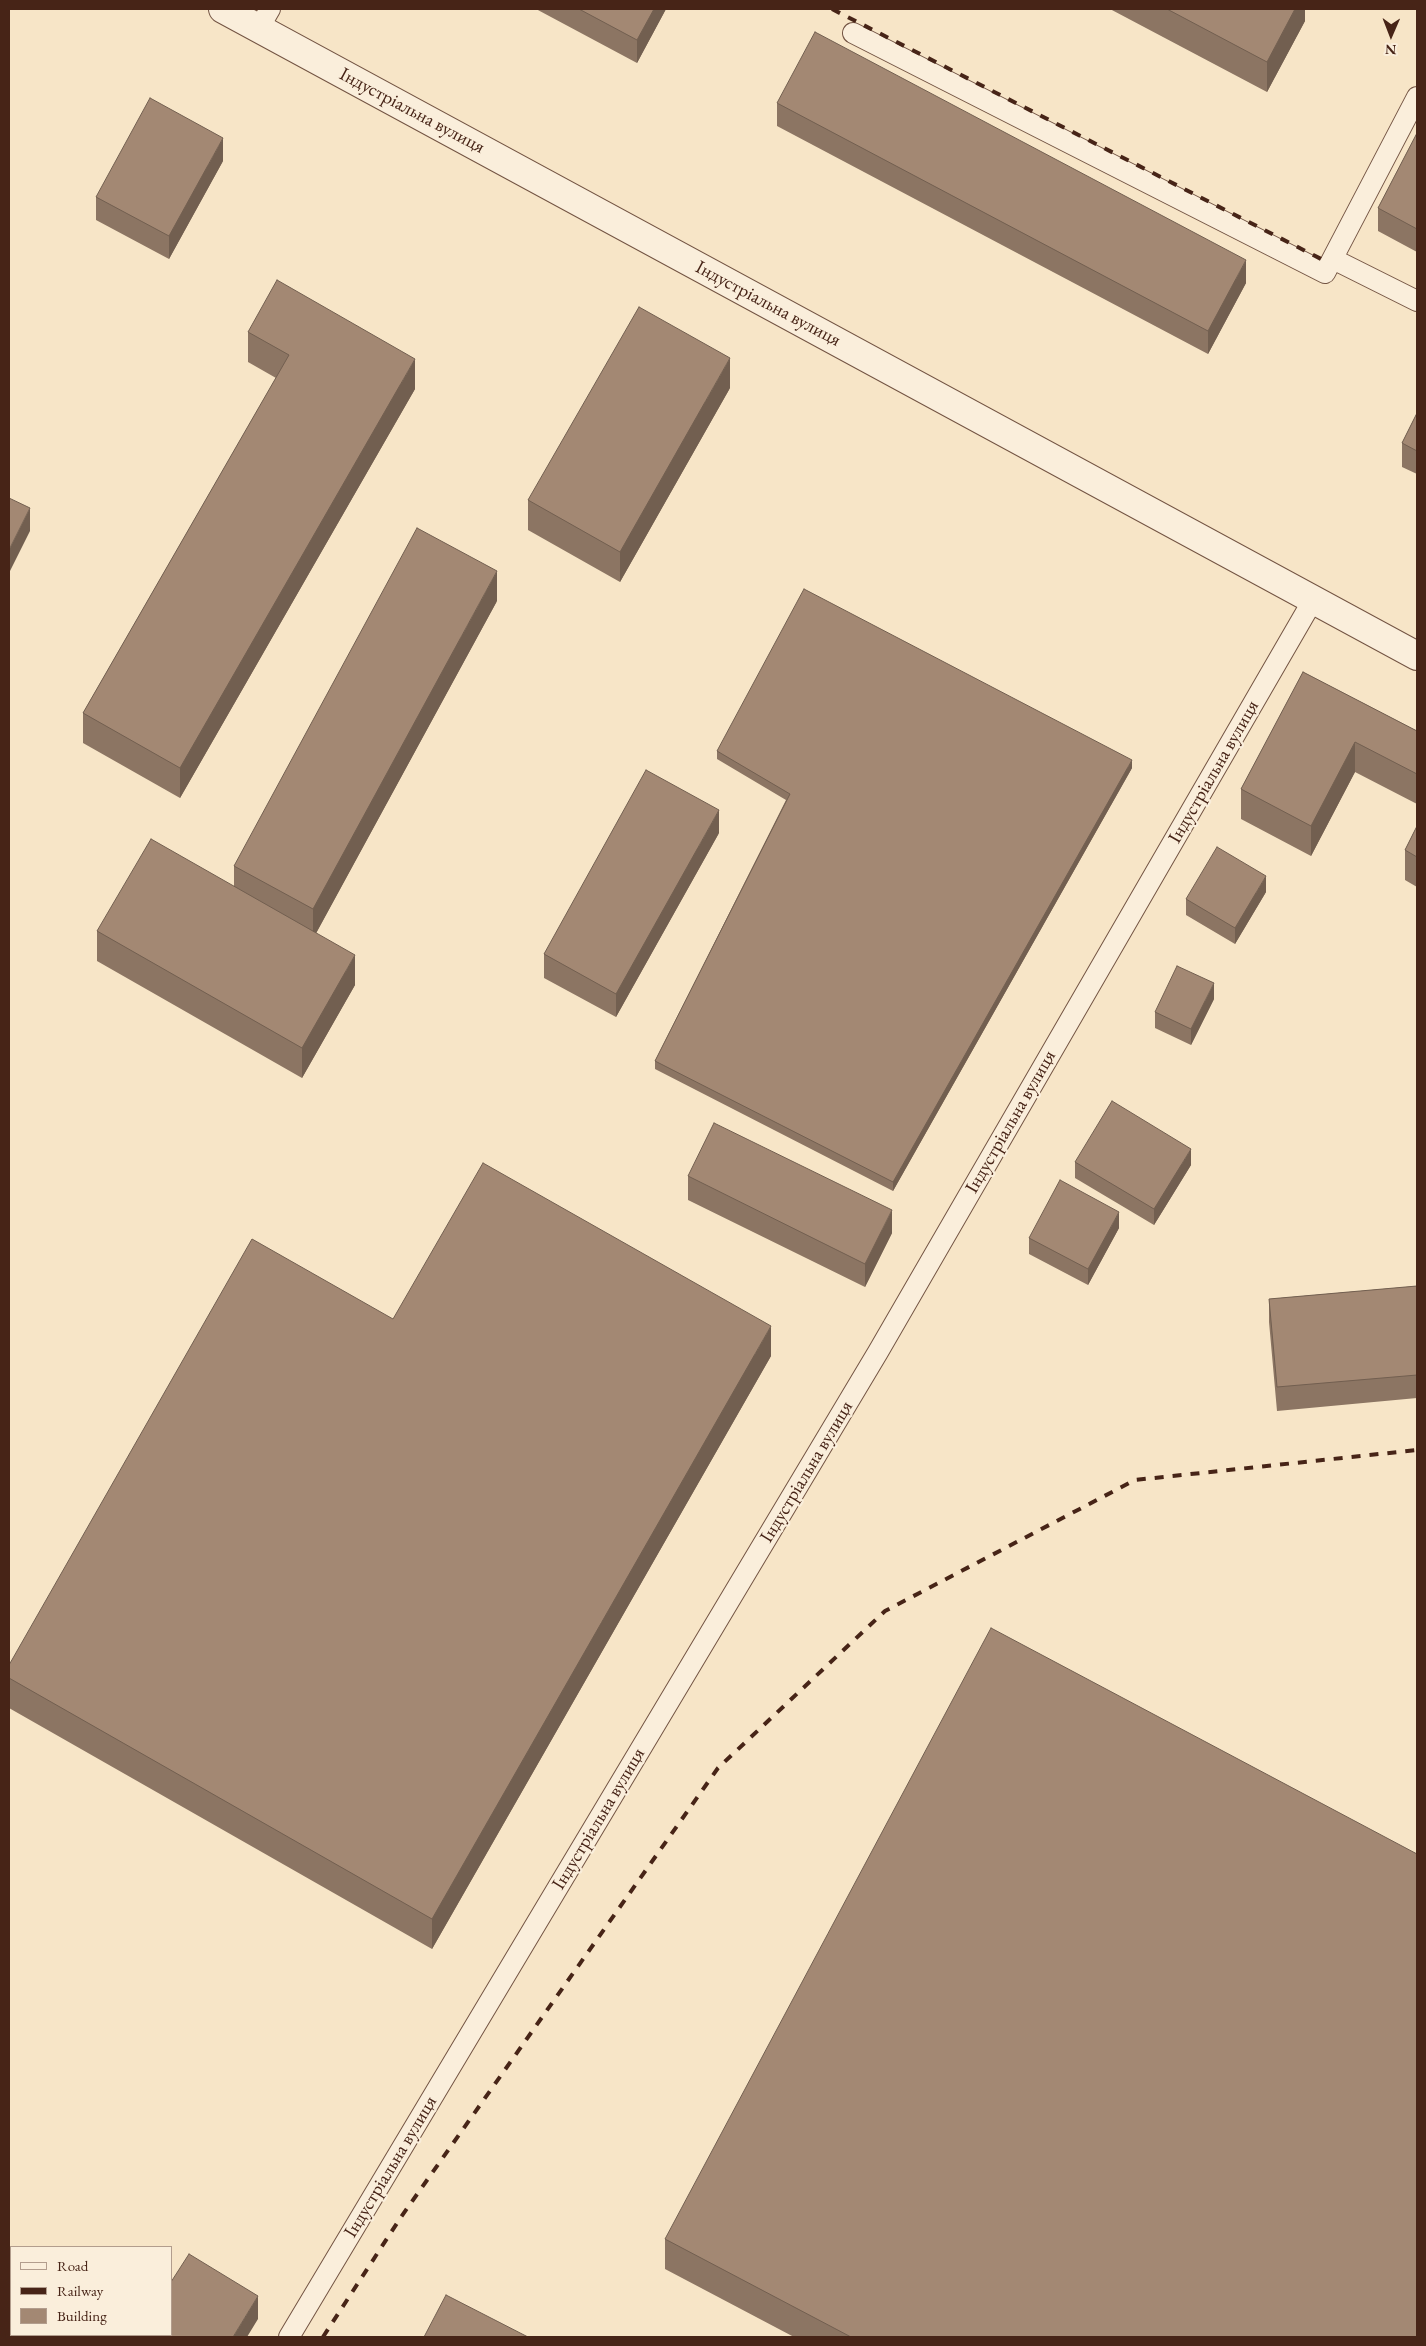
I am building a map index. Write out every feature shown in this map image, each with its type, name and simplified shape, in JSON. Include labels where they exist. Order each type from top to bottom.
[{"type":"street","name":"Індустріальна вулиця","points":[[223,9],[265,19],[1417,656]]},
{"type":"lane","points":[[853,34],[1325,273],[1417,97]]},
{"type":"lane","points":[[1333,259],[1417,301]]},
{"type":"lane","name":"Індустріальна вулиця","points":[[289,2337],[878,1352],[1313,600]]},
{"type":"building","points":[[579,9],[654,9],[637,40]]},
{"type":"building","points":[[1167,9],[1295,9],[1267,62]]},
{"type":"building","points":[[815,32],[1246,260],[1208,331],[777,103]]},
{"type":"building","points":[[150,98],[223,138],[169,236],[96,197]]},
{"type":"building","points":[[1417,133],[1417,229],[1378,208]]},
{"type":"building","points":[[277,280],[415,359],[180,768],[83,713],[289,355],[248,332]]},
{"type":"building","points":[[639,307],[730,358],[620,552],[528,500]]},
{"type":"building","points":[[1417,413],[1417,451],[1402,443]]},
{"type":"building","points":[[9,498],[30,508],[9,550]]},
{"type":"building","points":[[417,528],[497,571],[313,909],[234,866]]},
{"type":"building","points":[[804,589],[1132,760],[893,1182],[655,1061],[790,794],[717,751]]},
{"type":"building","points":[[1303,672],[1417,731],[1417,774],[1355,742],[1311,826],[1241,789]]},
{"type":"building","points":[[646,770],[719,810],[616,994],[544,954]]},
{"type":"building","points":[[1417,826],[1417,857],[1405,850]]},
{"type":"building","points":[[151,839],[355,955],[302,1048],[97,931]]},
{"type":"building","points":[[1217,847],[1266,876],[1235,928],[1186,899]]},
{"type":"building","points":[[1177,966],[1214,983],[1191,1029],[1155,1012]]},
{"type":"building","points":[[1112,1101],[1191,1149],[1154,1209],[1075,1162]]},
{"type":"building","points":[[714,1123],[892,1210],[865,1264],[688,1176]]},
{"type":"building","points":[[483,1163],[771,1326],[432,1919],[9,1678],[9,1665],[252,1239],[393,1319]]},
{"type":"building","points":[[1060,1180],[1119,1212],[1088,1269],[1029,1238]]},
{"type":"building","points":[[1417,1286],[1417,1375],[1277,1387],[1269,1299]]},
{"type":"building","points":[[991,1628],[1417,1854],[1417,2337],[851,2337],[665,2239]]},
{"type":"building","points":[[189,2254],[258,2296],[233,2337],[138,2337],[172,2336],[172,2280]]},
{"type":"building","points":[[446,2295],[528,2337],[424,2337]]},
{"type":"railway","points":[[832,9],[1327,262]]},
{"type":"railway","points":[[323,2337],[401,2217],[718,1768],[885,1611],[1135,1480],[1417,1450]]}]
